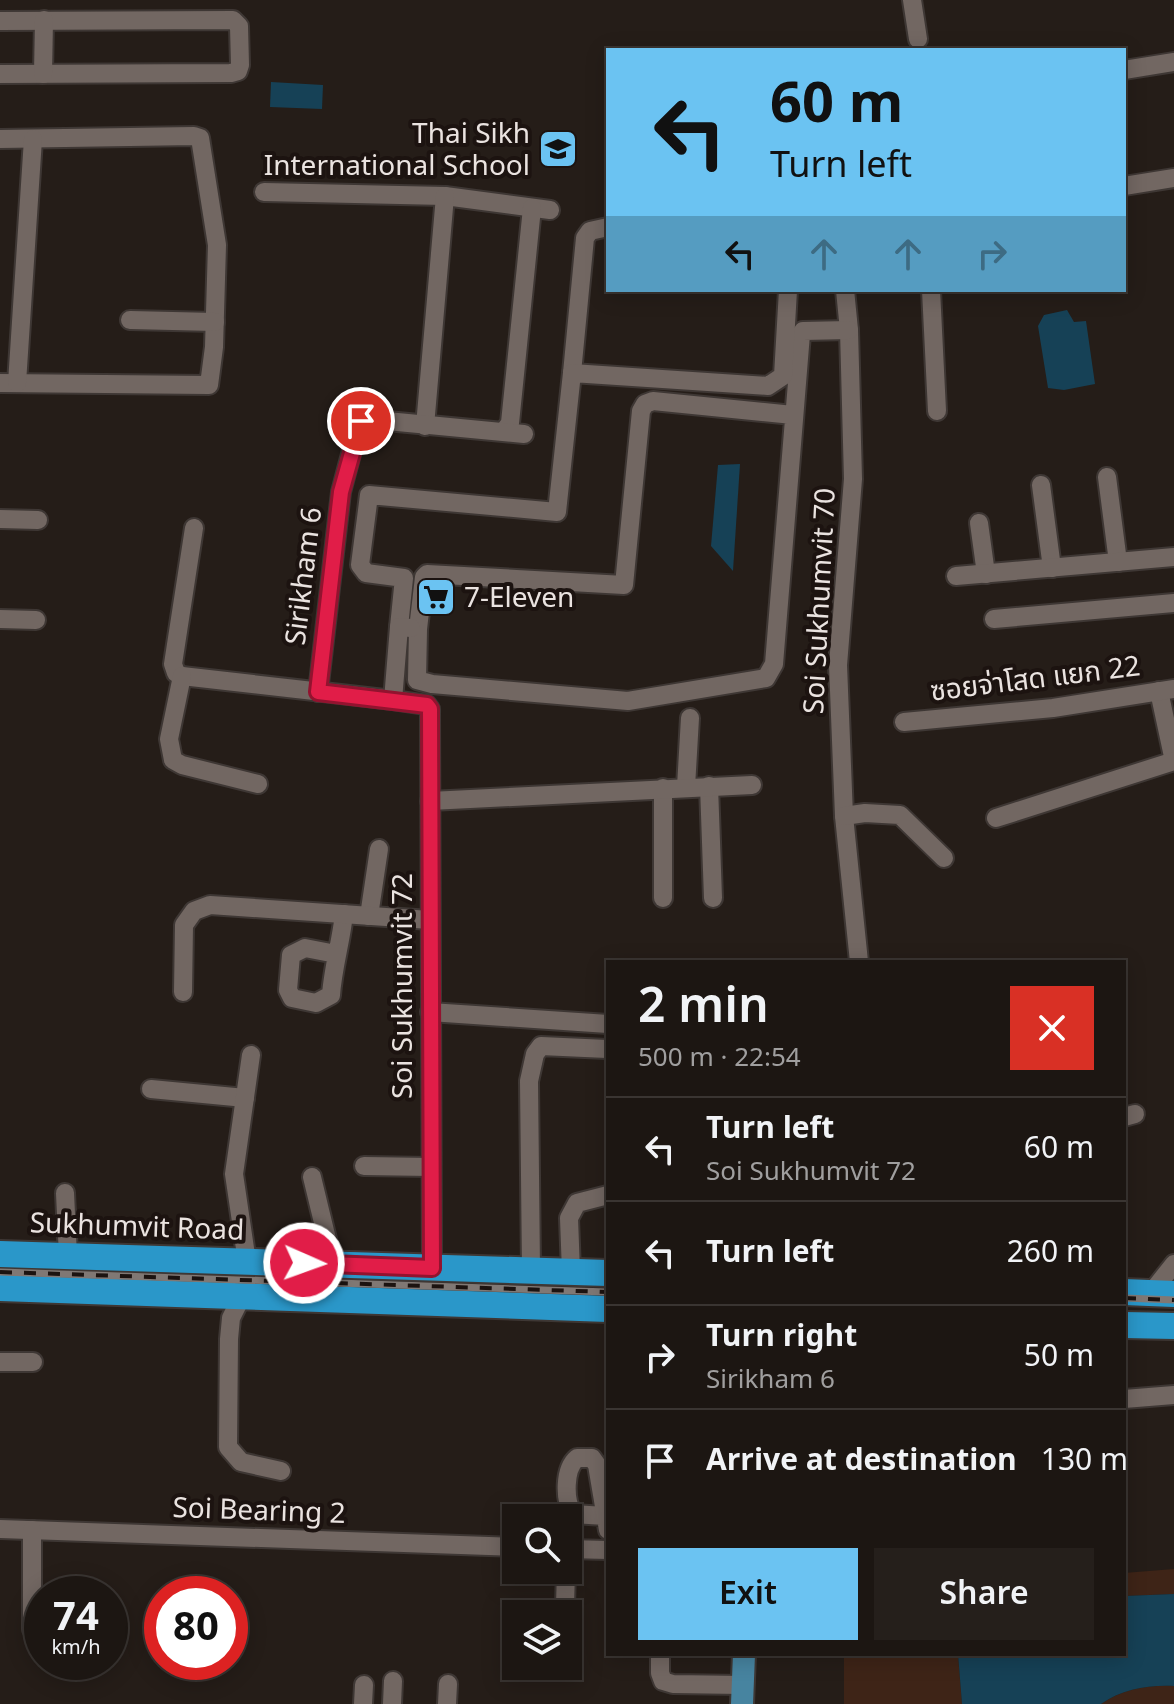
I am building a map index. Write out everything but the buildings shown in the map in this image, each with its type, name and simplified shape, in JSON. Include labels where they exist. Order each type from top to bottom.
[{"type":"highway","name":"Sukhumvit Road","points":[[0,1254],[606,1273]]},
{"type":"highway","points":[[0,1288],[606,1309]]},
{"type":"highway","points":[[1126,1292],[1163,1293]]},
{"type":"highway","points":[[1126,1325],[1174,1326]]},
{"type":"main road","points":[[742,1695],[744,1656]]},
{"type":"street","points":[[912,0],[918,39]]},
{"type":"street","points":[[43,74],[44,20]]},
{"type":"street","points":[[0,21],[233,20],[239,26],[240,65],[238,71],[231,73],[0,74]]},
{"type":"street","points":[[1126,70],[1174,62]]},
{"type":"street","points":[[0,139],[200,138],[217,245],[211,383],[205,387],[9,383],[33,139]]},
{"type":"street","points":[[1126,186],[1174,178]]},
{"type":"street","points":[[264,192],[445,196],[541,209],[510,423],[505,430]]},
{"type":"street","points":[[445,196],[425,426],[496,433],[505,430],[524,434]]},
{"type":"street","points":[[606,227],[590,231],[585,238],[557,512],[369,495],[360,565],[366,573],[404,578],[416,675],[422,683],[628,701],[766,678],[774,664],[801,332],[849,330]]},
{"type":"street","points":[[572,373],[768,386],[783,376],[788,292]]},
{"type":"street","name":"Soi Sukhumvit 70","points":[[845,292],[853,479],[838,665],[844,816],[859,960]]},
{"type":"street","points":[[931,292],[937,411]]},
{"type":"street","points":[[130,320],[215,322]]},
{"type":"street","points":[[194,528],[173,664],[176,673],[393,700],[424,577],[432,572],[624,585],[641,411],[645,404],[653,401],[793,415]]},
{"type":"street","name":"Sirikham 6","points":[[318,692],[341,492],[361,421],[425,426]]},
{"type":"street","points":[[1107,477],[1118,562]]},
{"type":"street","points":[[1041,485],[1052,568]]},
{"type":"street","points":[[0,519],[38,520]]},
{"type":"street","points":[[979,523],[986,574]]},
{"type":"street","points":[[956,576],[1174,557]]},
{"type":"street","points":[[994,619],[1174,603]]},
{"type":"street","points":[[0,619],[36,620]]},
{"type":"street","points":[[182,676],[169,739],[173,760],[258,784]]},
{"type":"street","points":[[996,818],[1174,761],[1167,690]]},
{"type":"street","name":"ซอยจ่าโสด แยก 22","points":[[904,722],[1053,708],[1167,690]]},
{"type":"street","name":"Soi Sukhumvit 72","points":[[393,700],[427,705],[430,713],[432,1268]]},
{"type":"street","points":[[686,787],[690,718]]},
{"type":"street","points":[[430,801],[752,785]]},
{"type":"street","points":[[709,786],[713,898]]},
{"type":"street","points":[[663,788],[663,898]]},
{"type":"street","points":[[844,816],[865,813],[900,815],[944,858]]},
{"type":"street","points":[[369,916],[379,849]]},
{"type":"street","points":[[183,992],[184,925],[194,911],[210,905],[430,920]]},
{"type":"street","points":[[336,954],[341,945],[344,914]]},
{"type":"street","points":[[430,1012],[606,1024]]},
{"type":"street","points":[[531,1270],[529,1081],[535,1054],[541,1046],[606,1049]]},
{"type":"street","points":[[247,1262],[234,1174],[251,1055]]},
{"type":"street","points":[[151,1089],[245,1098]]},
{"type":"street","points":[[364,1166],[431,1167]]},
{"type":"street","points":[[312,1177],[333,1264]]},
{"type":"street","points":[[65,1193],[68,1256]]},
{"type":"street","points":[[571,1272],[569,1218],[577,1203],[606,1196]]},
{"type":"street","points":[[1163,1293],[1174,1264]]},
{"type":"street","points":[[242,1296],[231,1318],[228,1447],[241,1462],[281,1471]]},
{"type":"street","points":[[0,1362],[33,1362]]},
{"type":"street","points":[[1126,1399],[1174,1395]]},
{"type":"street","name":"Soi Bearing 2","points":[[0,1529],[502,1547]]},
{"type":"street","points":[[32,1530],[32,1576]]},
{"type":"street","points":[[582,1549],[606,1550]]},
{"type":"street","points":[[660,1656],[663,1681],[742,1695]]},
{"type":"street","points":[[392,1704],[393,1681]]},
{"type":"street","points":[[447,1704],[448,1684]]},
{"type":"shaded area","points":[[1174,1569],[1174,1594],[1126,1596],[1126,1573]]},
{"type":"shaded area","points":[[844,1656],[958,1656],[962,1704],[844,1704]]},
{"type":"shaded area","points":[[1174,1686],[1174,1704],[1101,1704],[1136,1689]]},
{"type":"water","points":[[271,82],[323,85],[322,109],[270,107]]},
{"type":"water","points":[[1067,310],[1074,322],[1086,321],[1095,384],[1064,390],[1048,388],[1038,326],[1044,315]]},
{"type":"water","points":[[740,464],[733,571],[711,546],[718,465]]},
{"type":"water","points":[[1174,1594],[1174,1686],[1136,1689],[1101,1704],[962,1704],[958,1656],[1126,1656],[1126,1596]]},
{"type":"railway","points":[[0,1272],[606,1292]]},
{"type":"railway","points":[[1126,1298],[1174,1300]]},
{"type":"place","name":"Thai Sikh International School","points":[[558,149]]},
{"type":"place","name":"7-Eleven","points":[[436,597]]},
{"type":"route","points":[[304,1263],[432,1268],[430,709],[427,705],[318,692],[341,492],[361,421]]}]
